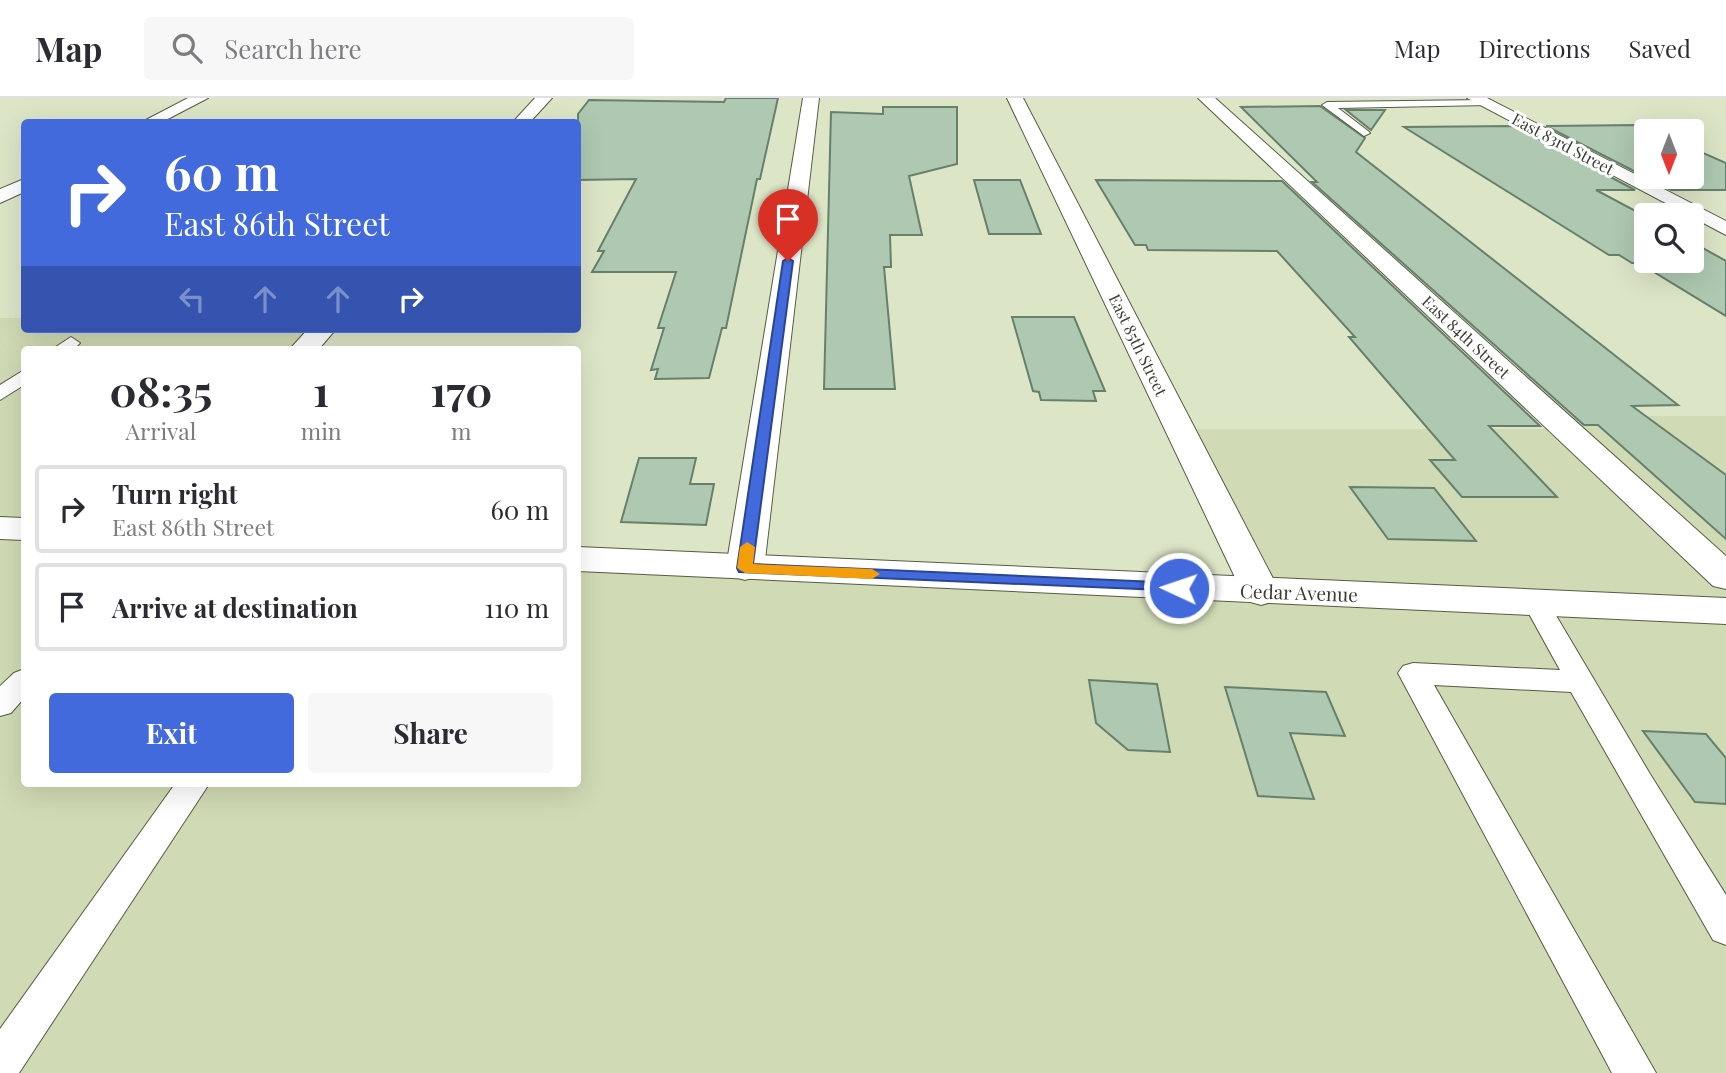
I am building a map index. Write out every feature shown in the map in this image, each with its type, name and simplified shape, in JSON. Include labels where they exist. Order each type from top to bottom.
[{"type":"street","points":[[156,119],[200,98]]},
{"type":"street","points":[[524,119],[544,98]]},
{"type":"street","points":[[745,568],[811,98]]},
{"type":"street","name":"East 85th Street","points":[[1015,98],[1261,592]]},
{"type":"street","name":"East 84th Street","points":[[1206,98],[1726,577]]},
{"type":"street","name":"East 83rd Street","points":[[1480,101],[1726,229]]},
{"type":"street","points":[[0,197],[21,186]]},
{"type":"street","points":[[307,346],[319,333]]},
{"type":"street","points":[[0,528],[21,529]]},
{"type":"street","name":"Cedar Avenue","points":[[581,559],[1726,611]]},
{"type":"lane","points":[[1364,133],[1327,105],[1480,101]]},
{"type":"lane","points":[[0,394],[21,378]]},
{"type":"lane","points":[[1536,603],[1726,928]]},
{"type":"lane","points":[[1580,682],[1413,673],[1635,1073]]},
{"type":"lane","points":[[0,705],[21,683]]},
{"type":"lane","points":[[0,1064],[191,787]]},
{"type":"shaded area","points":[[0,318],[21,318],[21,333],[319,333],[307,346],[21,346],[21,787],[581,787],[581,559],[1260,592],[1180,429],[1564,429],[1551,416],[1726,416],[1726,1073],[0,1073]]},
{"type":"building","points":[[726,98],[778,98],[760,179],[757,179],[726,328],[722,328],[709,378],[655,379],[658,369],[651,370],[664,328],[658,328],[676,272],[592,272],[604,251],[598,251],[636,179],[581,180],[581,119],[578,119],[578,114],[589,100],[724,102]]},
{"type":"building","points":[[1320,106],[1365,138],[1356,152],[1678,405],[1632,406],[1726,475],[1726,539],[1598,425],[1584,425],[1312,182],[1317,182],[1241,107]]},
{"type":"building","points":[[883,107],[957,107],[957,164],[909,176],[922,235],[890,235],[891,267],[884,267],[895,389],[824,389],[831,112],[883,114]]},
{"type":"building","points":[[1346,110],[1385,110],[1371,130]]},
{"type":"building","points":[[1634,125],[1634,171],[1546,126]]},
{"type":"building","points":[[1514,126],[1635,190],[1596,190],[1634,210],[1634,263],[1619,255],[1609,255],[1404,127]]},
{"type":"building","points":[[1704,153],[1726,163],[1726,190],[1669,189],[1704,189]]},
{"type":"building","points":[[974,180],[1020,180],[1041,234],[989,234]]},
{"type":"building","points":[[1096,180],[1282,181],[1540,426],[1489,426],[1557,497],[1462,497],[1430,460],[1455,460],[1349,337],[1355,337],[1277,251],[1148,250],[1146,245],[1135,245]]},
{"type":"building","points":[[1704,249],[1726,261],[1726,316],[1655,273],[1704,273]]},
{"type":"building","points":[[1012,317],[1074,317],[1105,391],[1093,391],[1096,401],[1041,400],[1039,392],[1033,391]]},
{"type":"building","points":[[639,458],[696,458],[690,484],[714,484],[706,525],[621,522]]},
{"type":"building","points":[[1350,487],[1434,488],[1476,541],[1388,539]]},
{"type":"building","points":[[1089,680],[1157,684],[1170,752],[1128,750],[1096,723]]},
{"type":"building","points":[[1225,687],[1326,692],[1345,736],[1290,733],[1314,799],[1258,796]]},
{"type":"building","points":[[1643,731],[1706,734],[1726,758],[1726,804],[1695,802]]},
{"type":"slow traffic","points":[[747,547],[745,568],[872,574]]},
{"type":"route","points":[[788,261],[745,568],[1179,588]]}]
